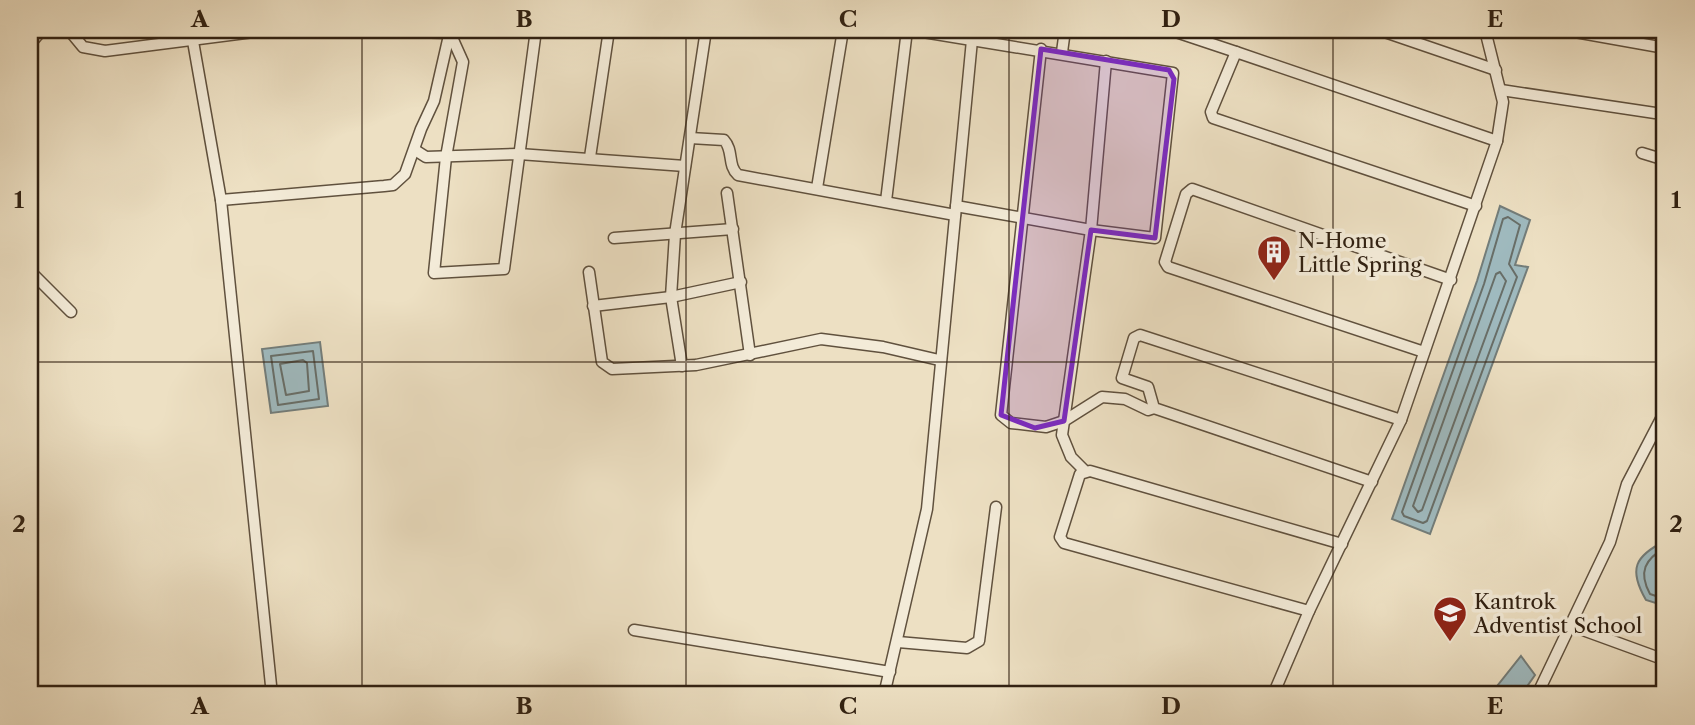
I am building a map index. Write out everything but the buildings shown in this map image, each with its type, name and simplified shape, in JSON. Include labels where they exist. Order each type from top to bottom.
[{"type":"street","points":[[30,44],[42,30]]},
{"type":"street","points":[[69,30],[76,42],[94,51],[192,35],[269,30]]},
{"type":"street","points":[[336,30],[451,31]]},
{"type":"street","points":[[451,31],[463,62],[446,157],[434,273],[504,270],[536,30]]},
{"type":"street","points":[[590,157],[609,30]]},
{"type":"street","points":[[682,366],[671,297],[675,234],[706,30]]},
{"type":"street","points":[[817,188],[842,30]]},
{"type":"street","points":[[690,138],[724,140],[731,150],[732,168],[737,175],[886,201],[1155,237],[1174,79],[1169,70],[909,30],[886,201]]},
{"type":"street","points":[[1062,52],[1065,30]]},
{"type":"street","points":[[1170,30],[1497,141]]},
{"type":"street","points":[[1379,30],[1496,70]]},
{"type":"street","points":[[1273,695],[1308,611],[1401,420],[1497,141],[1502,124],[1501,90],[1486,30]]},
{"type":"street","points":[[1564,30],[1665,48]]},
{"type":"street","points":[[220,200],[393,185],[405,174],[434,101],[451,31]]},
{"type":"street","points":[[192,35],[220,200],[272,695]]},
{"type":"street","points":[[884,695],[927,509],[939,360],[972,40]]},
{"type":"street","points":[[1041,49],[999,410],[1004,420],[1035,428],[1064,421],[1102,397],[1125,399],[1148,410],[1154,408],[1372,482]]},
{"type":"street","points":[[1236,52],[1220,85],[1212,112],[1213,118],[1476,206]]},
{"type":"street","points":[[1106,61],[1091,230],[1064,421],[1065,444],[1075,464],[1084,470],[1342,544]]},
{"type":"street","points":[[1501,90],[1655,113]]},
{"type":"street","points":[[415,150],[426,157],[519,154],[590,157],[685,166]]},
{"type":"street","points":[[1642,153],[1665,160]]},
{"type":"street","points":[[1424,352],[1168,267],[1165,262],[1186,194],[1192,189],[1451,280]]},
{"type":"street","points":[[727,193],[750,355]]},
{"type":"street","points":[[614,238],[733,229]]},
{"type":"street","points":[[30,271],[71,312]]},
{"type":"street","points":[[589,272],[602,362],[606,367],[682,366],[750,355],[821,339],[883,347],[939,360]]},
{"type":"street","points":[[593,306],[671,297],[741,282]]},
{"type":"street","points":[[1154,408],[1148,387],[1122,378],[1137,335],[1401,420]]},
{"type":"street","points":[[1537,695],[1610,542],[1627,484],[1665,411]]},
{"type":"street","points":[[1084,470],[1080,474],[1060,537],[1064,542],[1308,611]]},
{"type":"street","points":[[898,642],[967,648],[979,641],[996,507]]},
{"type":"street","points":[[1569,625],[1665,660]]},
{"type":"street","points":[[634,630],[890,672]]},
{"type":"highlighted area","points":[[1041,49],[1169,70],[1174,79],[1155,238],[1091,230],[1064,421],[1035,428],[1001,415]]},
{"type":"water","points":[[1500,206],[1530,220],[1515,265],[1528,267],[1430,534],[1392,519],[1477,281]]},
{"type":"water","points":[[320,342],[328,406],[271,413],[262,349]]},
{"type":"water","points":[[1665,541],[1665,606],[1646,600],[1636,572],[1641,558]]},
{"type":"water","points":[[1521,656],[1535,675],[1521,695],[1490,695]]},
{"type":"place","name":"N-Home Little Spring","points":[[1274,282]]},
{"type":"place","name":"Kantrok Adventist School","points":[[1450,643]]}]
